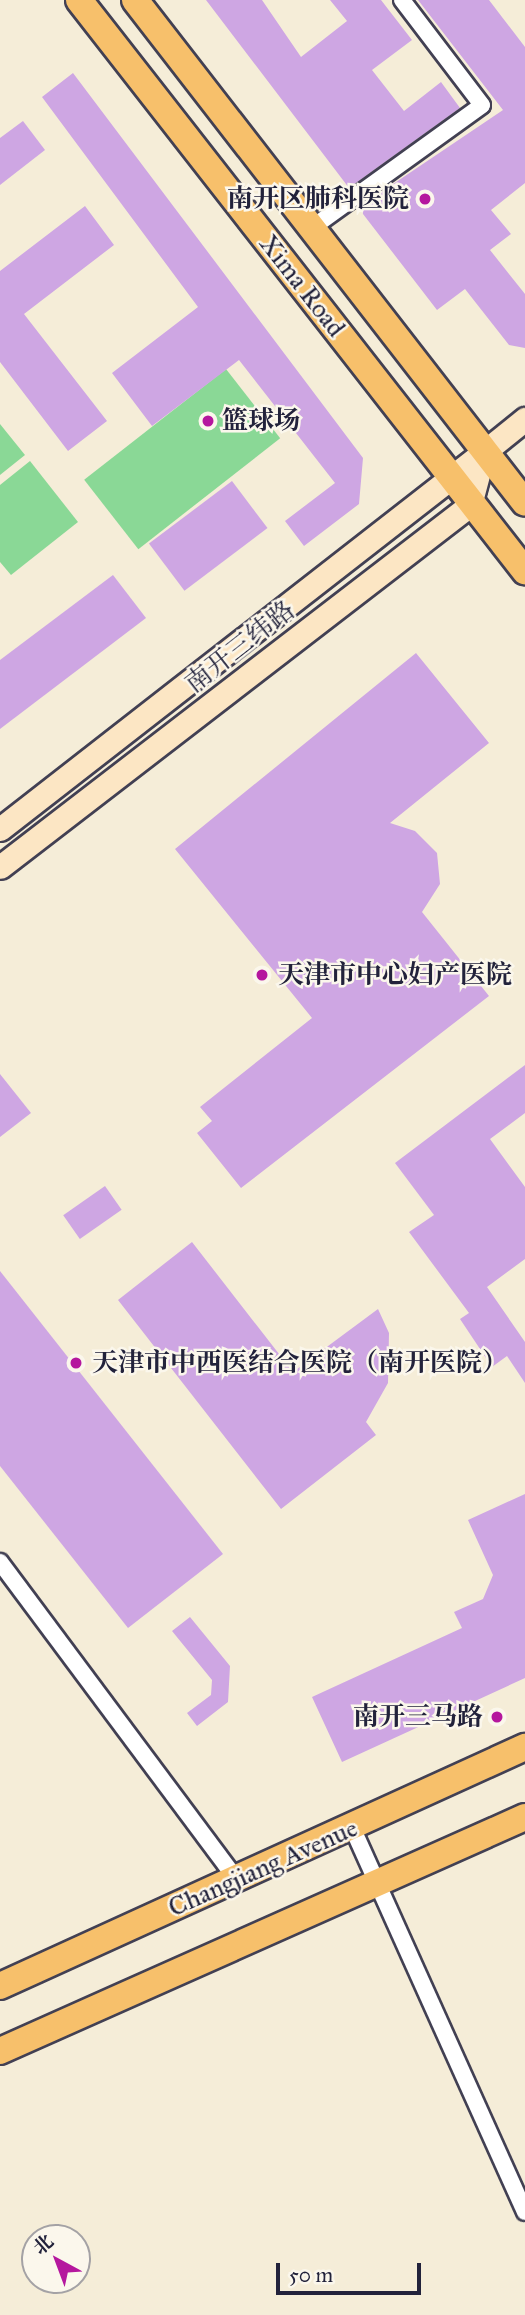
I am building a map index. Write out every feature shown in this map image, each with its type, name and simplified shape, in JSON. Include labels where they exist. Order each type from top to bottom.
[{"type":"main road","name":"Xima Road","points":[[79,0],[470,505],[525,571]]},
{"type":"main road","name":"Xima Road","points":[[135,0],[309,230],[525,503]]},
{"type":"main road","name":"Changjiang Avenue","points":[[0,1986],[525,1747]]},
{"type":"main road","points":[[0,2051],[525,1816]]},
{"type":"street","points":[[309,230],[482,105],[402,0]]},
{"type":"street","name":"南开三纬路","points":[[0,829],[525,419]]},
{"type":"street","points":[[470,505],[484,452]]},
{"type":"street","name":"南开三纬路","points":[[0,867],[470,505]]},
{"type":"street","points":[[0,1563],[237,1880]]},
{"type":"street","points":[[352,1828],[525,2212]]},
{"type":"green space","points":[[226,369],[280,438],[138,549],[84,480]]},
{"type":"green space","points":[[0,424],[25,455],[0,475]]},
{"type":"green space","points":[[30,461],[78,522],[11,575],[0,562],[0,485]]},
{"type":"building","points":[[206,0],[262,0],[301,57],[347,21],[330,0],[381,0],[412,40],[372,70],[404,111],[441,82],[460,108],[349,188]]},
{"type":"building","points":[[418,0],[489,0],[525,47],[525,183],[491,210],[511,234],[490,250],[525,294],[525,348],[509,345],[465,289],[437,310],[363,214],[362,205],[503,110]]},
{"type":"building","points":[[73,73],[363,458],[359,504],[304,546],[285,521],[335,483],[239,360],[152,426],[112,373],[198,307],[42,97]]},
{"type":"building","points":[[23,121],[45,150],[0,185],[0,138]]},
{"type":"building","points":[[85,206],[114,245],[24,314],[107,421],[68,451],[0,362],[0,271]]},
{"type":"building","points":[[232,481],[268,528],[184,591],[149,544]]},
{"type":"building","points":[[113,575],[146,618],[0,729],[0,660]]},
{"type":"building","points":[[416,653],[489,743],[390,823],[415,831],[437,853],[440,884],[422,912],[489,996],[241,1188],[197,1133],[212,1121],[200,1107],[312,1018],[175,849]]},
{"type":"building","points":[[525,1065],[525,1113],[490,1139],[525,1187],[525,1259],[487,1287],[525,1342],[525,1383],[507,1356],[492,1367],[460,1319],[469,1313],[409,1232],[434,1215],[395,1163]]},
{"type":"building","points":[[0,1074],[31,1113],[0,1137]]},
{"type":"building","points":[[105,1186],[122,1210],[80,1239],[63,1215]]},
{"type":"building","points":[[192,1242],[293,1372],[378,1309],[389,1333],[388,1383],[366,1422],[376,1435],[281,1509],[118,1300]]},
{"type":"building","points":[[0,1271],[223,1554],[128,1628],[0,1466]]},
{"type":"building","points":[[525,1494],[525,1678],[342,1762],[312,1697],[462,1628],[454,1612],[483,1599],[493,1575],[468,1520]]},
{"type":"building","points":[[190,1617],[230,1666],[228,1702],[197,1726],[187,1713],[211,1695],[212,1680],[172,1631]]},
{"type":"place","name":"南开区肺科医院","points":[[425,199]]},
{"type":"place","name":"篮球场","points":[[208,421]]},
{"type":"place","name":"天津市中心妇产医院","points":[[262,975]]},
{"type":"place","name":"天津市中西医结合医院（南开医院）","points":[[76,1363]]},
{"type":"place","name":"南开三马路","points":[[497,1717]]}]
